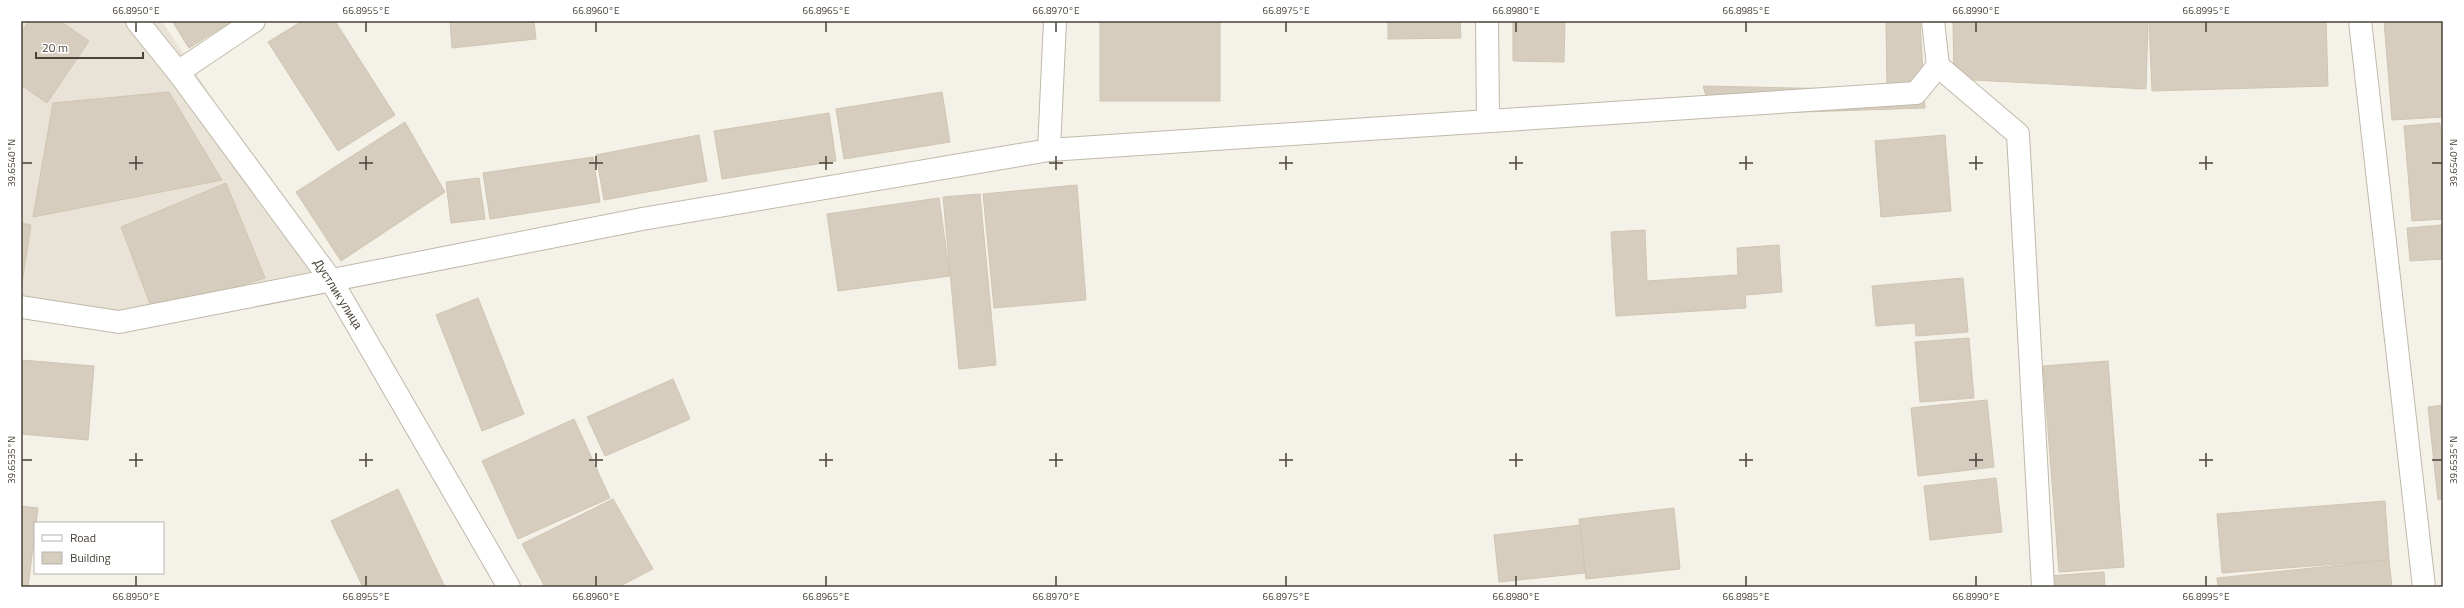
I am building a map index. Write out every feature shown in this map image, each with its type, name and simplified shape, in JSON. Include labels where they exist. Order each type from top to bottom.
[{"type":"street","name":"Дустлик улица","points":[[137,21],[178,72],[331,280],[509,587]]},
{"type":"street","points":[[178,72],[254,21]]},
{"type":"street","points":[[1049,150],[1055,21]]},
{"type":"street","points":[[1487,21],[1488,120]]},
{"type":"street","points":[[1933,21],[1938,66],[2018,134],[2043,587]]},
{"type":"street","points":[[2360,21],[2424,587]]},
{"type":"street","points":[[21,307],[119,322],[642,219],[1049,150],[1916,93],[1938,66]]},
{"type":"shaded area","points":[[21,21],[162,21],[331,280],[119,322],[21,307]]},
{"type":"building","points":[[29,21],[60,21],[89,41],[47,103],[21,85],[21,33]]},
{"type":"building","points":[[172,21],[232,21],[189,48]]},
{"type":"building","points":[[302,21],[335,21],[395,115],[338,151],[268,42]]},
{"type":"building","points":[[450,21],[534,21],[536,39],[452,48]]},
{"type":"building","points":[[1100,21],[1220,21],[1220,101],[1100,101]]},
{"type":"building","points":[[1388,21],[1460,21],[1461,38],[1388,39]]},
{"type":"building","points":[[1513,21],[1565,21],[1564,62],[1513,61]]},
{"type":"building","points":[[1886,21],[1920,21],[1925,108],[1712,115],[1703,86],[1887,90]]},
{"type":"building","points":[[1953,21],[2148,21],[2146,89],[1954,79]]},
{"type":"building","points":[[2149,21],[2326,21],[2328,86],[2152,91]]},
{"type":"building","points":[[2384,21],[2441,21],[2443,117],[2392,120]]},
{"type":"building","points":[[169,92],[222,180],[33,217],[53,103]]},
{"type":"building","points":[[942,92],[950,142],[844,159],[836,109]]},
{"type":"building","points":[[829,113],[836,161],[722,179],[714,131]]},
{"type":"building","points":[[405,122],[445,192],[341,261],[296,192]]},
{"type":"building","points":[[2440,123],[2443,168],[2443,219],[2412,221],[2404,126]]},
{"type":"building","points":[[699,135],[707,181],[604,200],[596,155]]},
{"type":"building","points":[[1945,135],[1951,211],[1881,217],[1875,141]]},
{"type":"building","points":[[593,157],[600,202],[490,219],[483,173]]},
{"type":"building","points":[[479,178],[485,219],[451,223],[446,182]]},
{"type":"building","points":[[226,183],[265,278],[153,312],[121,227]]},
{"type":"building","points":[[1077,185],[1086,300],[994,308],[983,194]]},
{"type":"building","points":[[980,194],[996,365],[959,369],[943,197]]},
{"type":"building","points":[[939,198],[950,276],[838,291],[827,214]]},
{"type":"building","points":[[21,223],[31,225],[21,289]]},
{"type":"building","points":[[2443,225],[2443,259],[2410,261],[2407,228]]},
{"type":"building","points":[[1645,230],[1647,281],[1738,275],[1737,248],[1779,245],[1782,292],[1745,295],[1746,308],[1616,316],[1611,232]]},
{"type":"building","points":[[1963,278],[1968,332],[1916,336],[1915,323],[1876,326],[1872,286]]},
{"type":"building","points":[[478,298],[524,414],[482,431],[436,315]]},
{"type":"building","points":[[1969,338],[1974,398],[1920,402],[1915,342]]},
{"type":"building","points":[[21,360],[94,366],[88,440],[21,434]]},
{"type":"building","points":[[2108,361],[2124,567],[2059,572],[2043,366]]},
{"type":"building","points":[[673,379],[690,419],[605,456],[587,417]]},
{"type":"building","points":[[1987,400],[1994,467],[1918,476],[1911,408]]},
{"type":"building","points":[[2443,405],[2443,499],[2438,500],[2428,407]]},
{"type":"building","points":[[574,419],[610,498],[518,539],[482,461]]},
{"type":"building","points":[[1996,478],[2002,532],[1930,540],[1924,486]]},
{"type":"building","points":[[398,489],[445,587],[363,587],[331,521]]},
{"type":"building","points":[[613,499],[653,569],[618,587],[545,587],[522,544]]},
{"type":"building","points":[[2385,501],[2389,560],[2222,573],[2217,514]]},
{"type":"building","points":[[21,506],[38,508],[36,522],[34,522],[34,540],[28,587],[21,587]]},
{"type":"building","points":[[1674,508],[1680,569],[1586,579],[1579,519]]},
{"type":"building","points":[[1580,525],[1585,573],[1499,582],[1494,535]]},
{"type":"building","points":[[2389,560],[2392,587],[2218,587],[2217,578]]},
{"type":"building","points":[[2104,572],[2105,587],[2050,587],[2049,576]]}]
